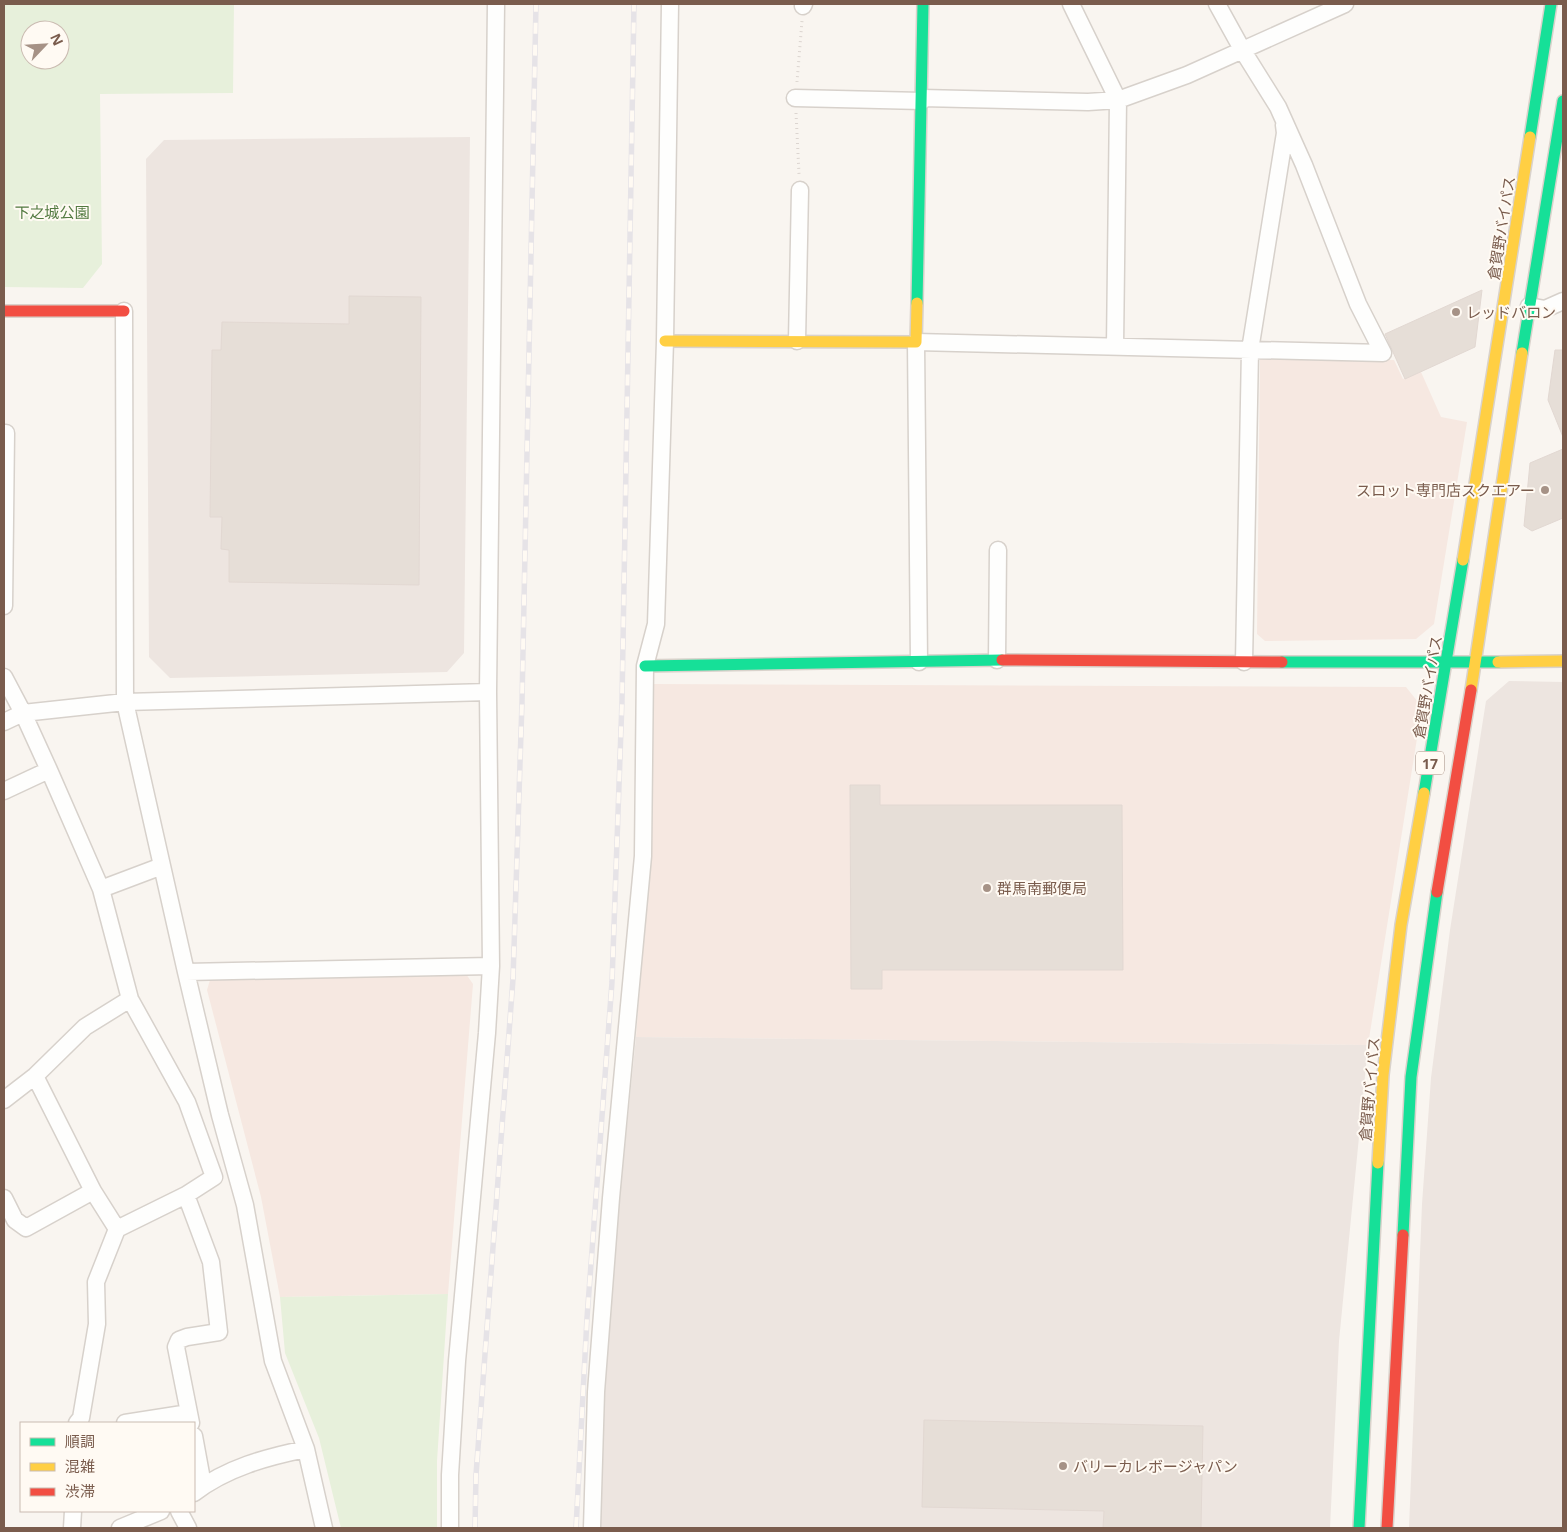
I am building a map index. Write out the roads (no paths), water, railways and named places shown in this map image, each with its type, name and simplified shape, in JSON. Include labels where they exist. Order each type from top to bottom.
[{"type":"main road","points":[[666,341],[916,342],[923,4]]},
{"type":"main road","name":"倉賀野バイパス","points":[[1359,1528],[1383,1075],[1401,925],[1447,662],[1551,4]]},
{"type":"main road","name":"17","points":[[1386,1528],[1411,1077],[1431,928],[1476,662],[1563,100]]},
{"type":"main road","points":[[4,310],[124,311]]},
{"type":"main road","points":[[645,666],[997,660],[1244,662],[1563,661]]},
{"type":"street","points":[[450,1528],[450,1475],[457,1361],[487,1033],[490,966],[488,692],[496,4]]},
{"type":"street","points":[[592,1528],[596,1392],[611,1198],[643,856],[645,666],[656,624],[666,341],[670,4]]},
{"type":"street","points":[[1070,4],[1118,100],[1115,347]]},
{"type":"street","points":[[919,662],[916,342],[1383,353],[1358,304],[1304,165],[1278,107],[1243,51],[1217,4]]},
{"type":"street","points":[[795,98],[1088,102],[1118,100],[1187,75],[1345,4]]},
{"type":"street","points":[[1244,662],[1250,350],[1285,133],[1284,120]]},
{"type":"street","points":[[797,342],[800,190]]},
{"type":"street","points":[[1530,306],[1546,309],[1563,301]]},
{"type":"street","points":[[124,311],[125,702],[220,1116],[245,1205],[273,1361],[306,1449],[324,1528]]},
{"type":"street","points":[[4,433],[6,433],[4,606]]},
{"type":"street","points":[[997,660],[998,550]]},
{"type":"street","points":[[4,677],[23,713],[101,889],[130,999],[187,1102],[214,1178],[186,1195],[117,1229],[96,1282],[97,1324],[82,1418],[78,1422]]},
{"type":"street","points":[[4,722],[23,713],[125,702],[488,692]]},
{"type":"street","points":[[4,791],[49,770]]},
{"type":"street","points":[[101,889],[162,866]]},
{"type":"street","points":[[186,972],[490,966]]},
{"type":"street","points":[[4,1100],[35,1076],[84,1027],[130,999]]},
{"type":"street","points":[[35,1076],[93,1191],[117,1229]]},
{"type":"street","points":[[4,1198],[15,1220],[26,1228],[93,1191]]},
{"type":"street","points":[[138,1422],[190,1418],[176,1347],[179,1340],[187,1337],[219,1332],[211,1262],[186,1195]]},
{"type":"street","points":[[195,1447],[199,1489],[234,1469],[282,1454],[306,1449]]},
{"type":"street","points":[[72,1528],[73,1512]]},
{"type":"street","points":[[120,1528],[159,1512]]},
{"type":"street","points":[[180,1512],[188,1528]]},
{"type":"railway","points":[[475,1528],[476,1475],[513,979],[522,702],[536,4]]},
{"type":"railway","points":[[576,1528],[587,1318],[612,982],[622,701],[634,4]]},
{"type":"place","name":"レッドバロン","points":[[1456,312]]},
{"type":"place","name":"スロット専門店スクエアー","points":[[1545,490]]},
{"type":"place","name":"群馬南郵便局","points":[[987,888]]},
{"type":"place","name":"バリーカレボージャパン","points":[[1063,1466]]},
{"type":"park label","name":"下之城公園","points":[[52,212]]}]
